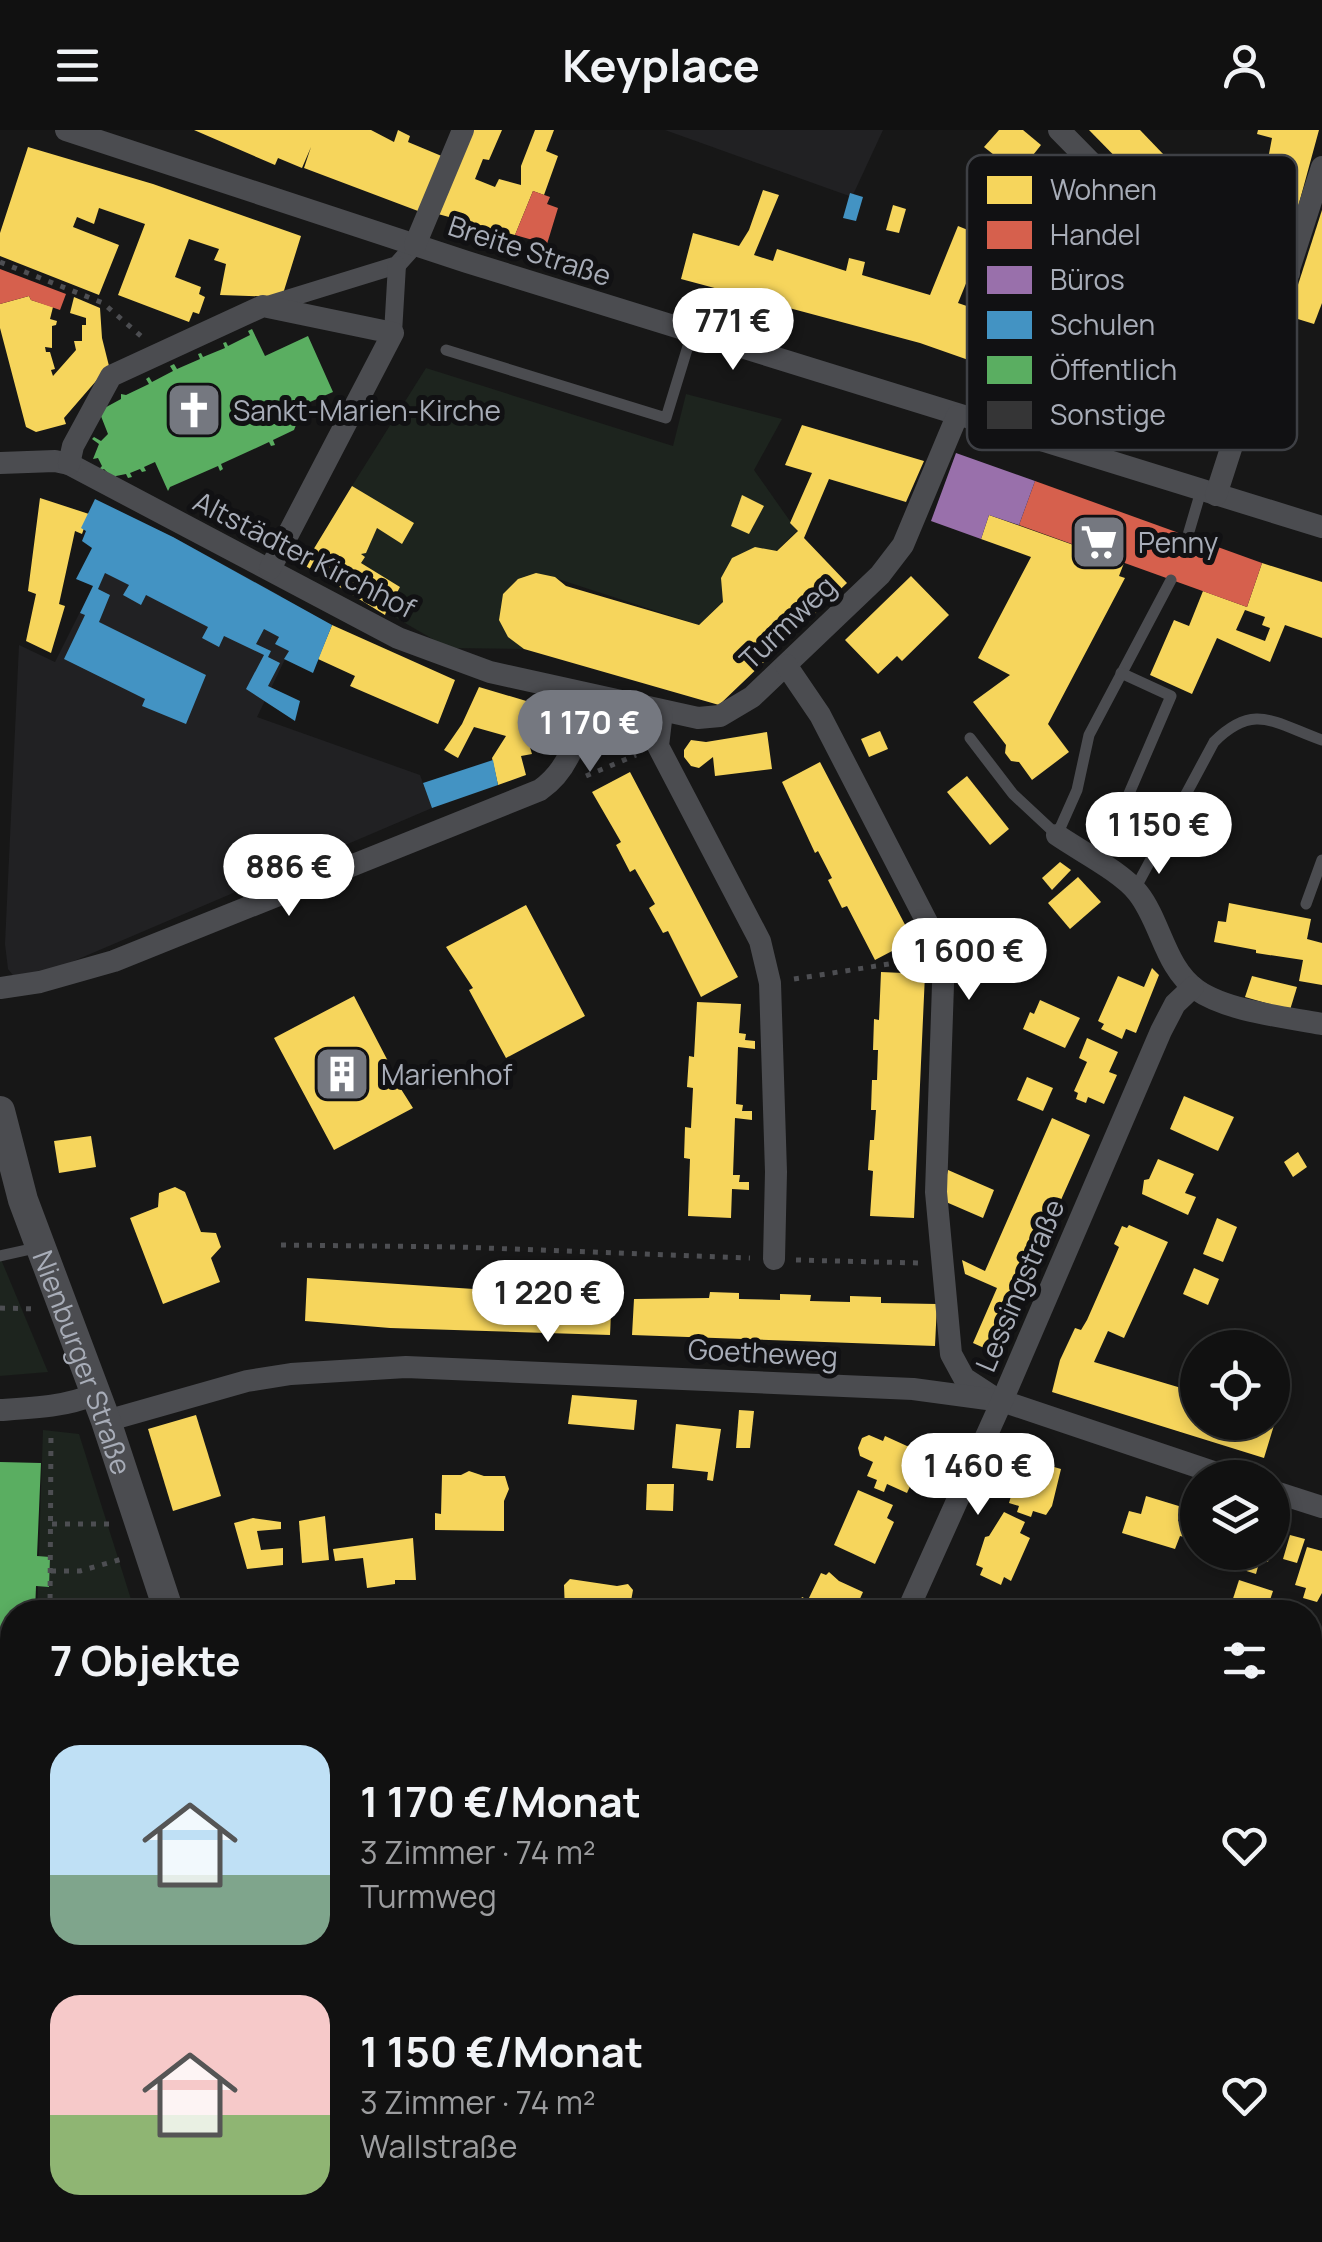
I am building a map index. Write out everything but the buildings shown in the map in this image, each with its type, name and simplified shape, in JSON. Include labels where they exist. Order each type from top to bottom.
[{"type":"street","name":"Breite Straße","points":[[66,130],[967,419]]},
{"type":"street","points":[[69,464],[73,446],[111,376],[263,306],[397,265],[415,245],[462,130]]},
{"type":"street","points":[[1059,130],[1084,155]]},
{"type":"street","points":[[1297,245],[1322,168]]},
{"type":"street","points":[[270,569],[393,333],[397,265]]},
{"type":"street","points":[[263,306],[393,333]]},
{"type":"street","name":"Turmweg","points":[[588,695],[698,718],[720,716],[752,697],[880,575],[902,544],[956,416]]},
{"type":"street","name":"Breite Straße","points":[[1067,450],[1322,526]]},
{"type":"street","points":[[1208,493],[1230,450]]},
{"type":"street","name":"Altstädter Kirchhof","points":[[0,463],[69,464],[398,638],[490,672],[588,695]]},
{"type":"street","points":[[786,665],[820,716],[944,955],[936,1192],[954,1364],[971,1385],[1002,1401]]},
{"type":"street","points":[[0,988],[40,982],[114,961],[540,790],[558,777],[571,754],[588,695]]},
{"type":"street","points":[[662,712],[658,746],[760,941],[770,983],[776,1172],[774,1259]]},
{"type":"street","points":[[1057,835],[1135,889],[1151,912],[1178,971],[1193,987],[1232,1004],[1322,1024]]},
{"type":"street","name":"Lessingstraße","points":[[911,1600],[1161,1031],[1174,1004],[1193,987]]},
{"type":"street","name":"Nienburger Straße","points":[[1,1119],[23,1200],[101,1407],[164,1600]]},
{"type":"street","name":"Goetheweg","points":[[0,1410],[74,1403],[101,1407],[290,1374],[406,1367],[913,1389],[1002,1401],[1180,1461]]},
{"type":"street","points":[[1290,1497],[1322,1507]]},
{"type":"lane","points":[[446,350],[666,418],[692,333]]},
{"type":"lane","points":[[1188,535],[1208,493]]},
{"type":"lane","points":[[970,738],[1013,794],[1057,835],[1077,790],[1089,735],[1171,580]]},
{"type":"lane","points":[[1112,833],[1172,696],[1120,673]]},
{"type":"lane","points":[[1135,889],[1214,742],[1228,728],[1240,720],[1256,718],[1322,740]]},
{"type":"lane","points":[[1306,904],[1322,860]]},
{"type":"lane","points":[[0,1256],[41,1246]]},
{"type":"path","points":[[0,262],[103,303],[161,354]]},
{"type":"path","points":[[558,777],[582,778],[658,746]]},
{"type":"path","points":[[770,983],[944,955]]},
{"type":"path","points":[[281,1245],[942,1264]]},
{"type":"path","points":[[50,1600],[51,1407]]},
{"type":"path","points":[[52,1524],[140,1524]]},
{"type":"path","points":[[51,1571],[80,1571],[112,1561]]},
{"type":"shaded area","points":[[665,130],[883,130],[852,197]]},
{"type":"shaded area","points":[[426,368],[673,446],[686,394],[782,419],[754,470],[797,531],[699,625],[555,578],[524,649],[448,648],[393,616],[398,607],[391,604],[400,587],[361,563],[365,557],[361,554],[366,552],[377,528],[402,544],[413,523],[352,486]]},
{"type":"shaded area","points":[[173,537],[281,596],[265,629],[279,637],[276,644],[289,651],[257,717],[420,775],[432,808],[48,972],[16,979],[8,969],[5,944],[19,645],[55,662],[93,586],[98,588],[105,573],[101,571]]},
{"type":"shaded area","points":[[0,1257],[48,1372],[0,1376]]},
{"type":"shaded area","points":[[43,1430],[79,1434],[131,1600],[37,1600]]},
{"type":"place","name":"Sankt-Marien-Kirche","points":[[194,410]]},
{"type":"place","name":"Penny","points":[[1099,542]]},
{"type":"place","name":"Marienhof","points":[[342,1074]]}]
